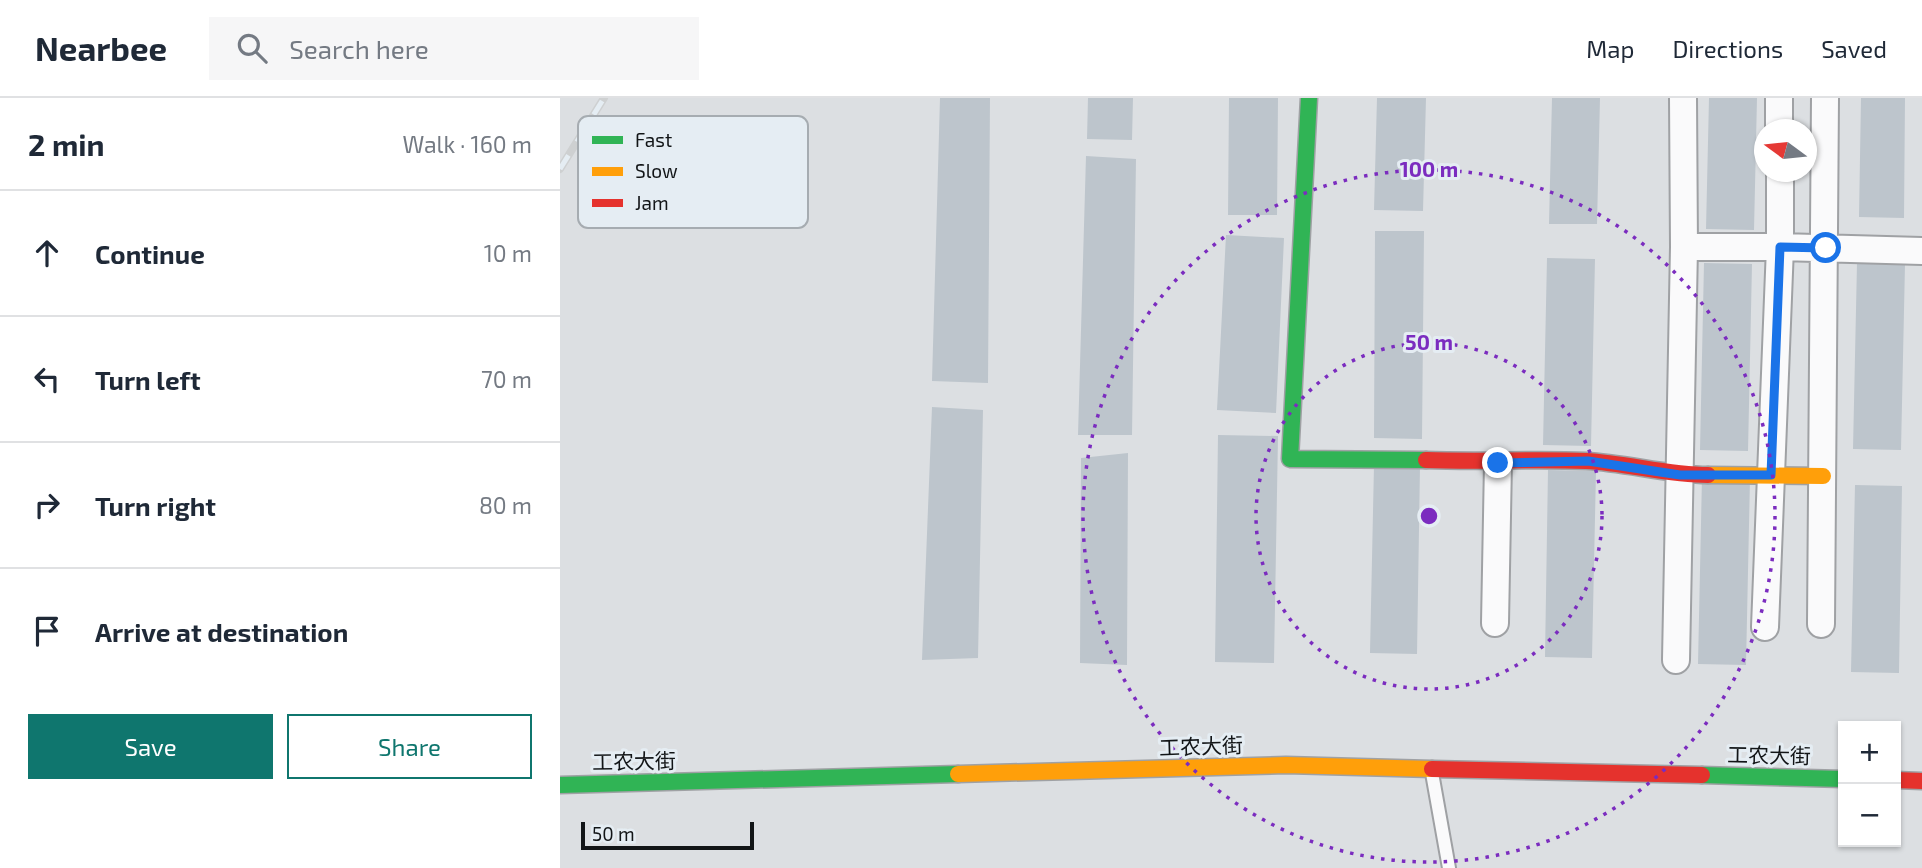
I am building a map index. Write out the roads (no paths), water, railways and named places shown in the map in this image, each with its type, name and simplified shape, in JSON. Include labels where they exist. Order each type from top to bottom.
[{"type":"main road","points":[[1309,98],[1290,459],[1392,458],[1498,463],[1588,461],[1680,475],[1823,476]]},
{"type":"main road","name":"工农大街","points":[[560,785],[1286,765],[1838,779]]},
{"type":"main road","points":[[1901,780],[1922,780]]},
{"type":"street","points":[[1676,660],[1684,247],[1683,98]]},
{"type":"street","points":[[1779,98],[1779,119]]},
{"type":"street","points":[[1821,624],[1826,248],[1825,98]]},
{"type":"street","points":[[1765,627],[1780,247],[1780,182]]},
{"type":"street","points":[[1684,247],[1922,251]]},
{"type":"street","points":[[1495,623],[1498,463]]},
{"type":"lane","points":[[1431,769],[1449,868]]},
{"type":"railway","points":[[593,116],[604,98]]},
{"type":"railway","points":[[560,169],[578,140]]}]
